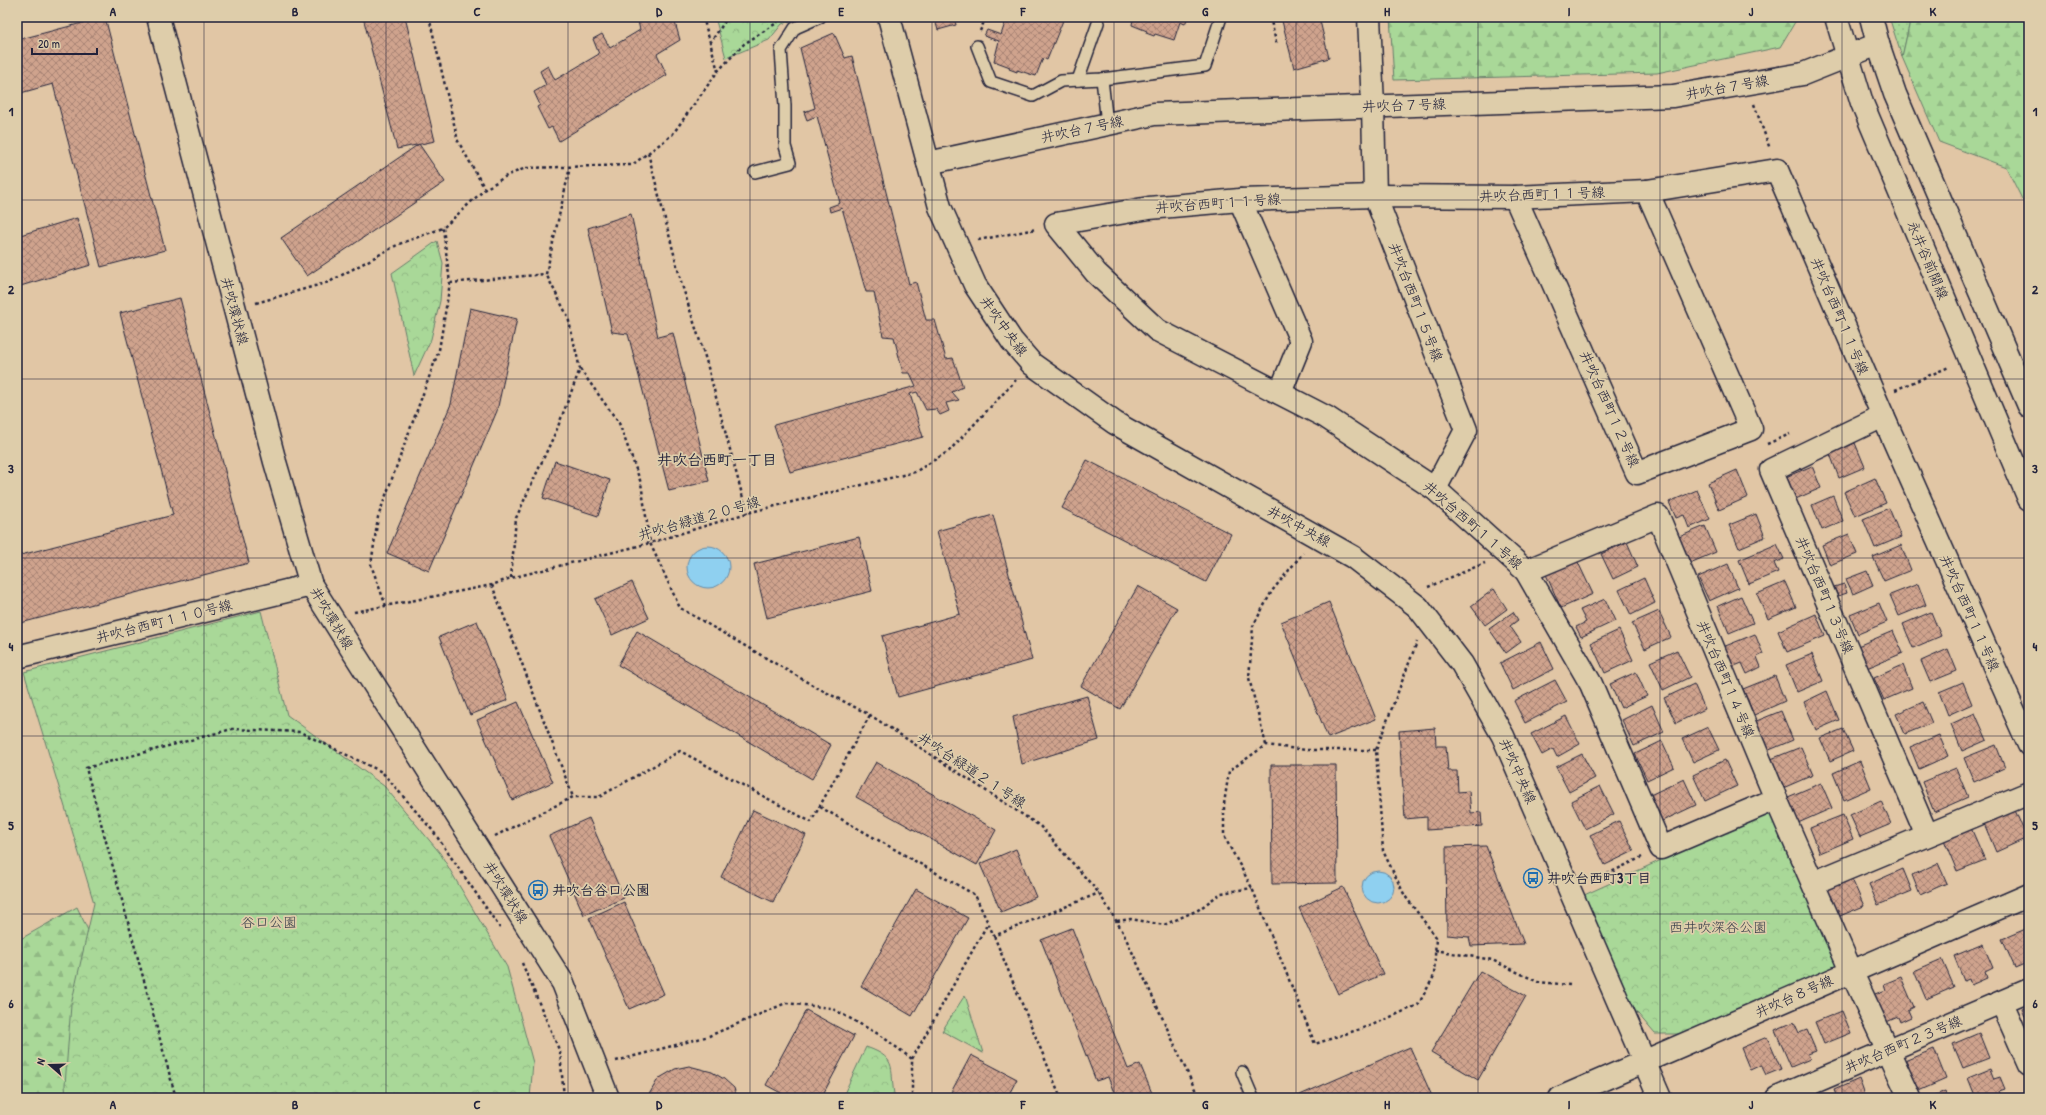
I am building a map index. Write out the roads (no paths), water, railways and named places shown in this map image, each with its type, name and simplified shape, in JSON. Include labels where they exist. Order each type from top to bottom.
[{"type":"street","name":"井吹環状線","points":[[158,17],[234,310],[275,462],[311,585],[563,983],[608,1098]]},
{"type":"street","name":"井吹中央線","points":[[889,17],[940,207],[975,285],[1012,341],[1032,364],[1115,423],[1353,557],[1418,608],[1462,664],[1503,736],[1660,1098]]},
{"type":"street","name":"井吹台西町１５号線","points":[[1369,17],[1375,196],[1466,430],[1435,489]]},
{"type":"street","name":"永井谷前開線","points":[[1836,17],[1862,103],[2029,499]]},
{"type":"street","points":[[1871,17],[1878,44],[1895,94],[2029,406]]},
{"type":"street","name":"井吹台７号線","points":[[928,163],[1154,114],[1673,96],[1803,74],[1878,44]]},
{"type":"street","name":"井吹台西町１１号線","points":[[1776,799],[1660,848],[1591,684],[1526,571],[1435,489],[1326,417],[1156,330],[1096,273],[1056,224],[1149,208],[1240,200],[1375,196],[1515,197],[1648,191],[1777,170],[1879,407],[2029,745]]},
{"type":"street","name":"井吹台西町１２号線","points":[[1515,197],[1637,473],[1751,429],[1648,191]]},
{"type":"street","points":[[1240,200],[1301,341],[1280,393]]},
{"type":"street","name":"井吹台西町１３号線","points":[[1879,407],[1771,470],[1927,835]]},
{"type":"street","name":"井吹台西町１４号線","points":[[1526,571],[1658,516],[1776,799],[1851,971],[1889,1049],[1910,1098]]},
{"type":"street","name":"井吹台西町１１０号線","points":[[17,657],[311,585]]},
{"type":"street","points":[[1813,883],[2029,793]]},
{"type":"street","name":"井吹台８号線","points":[[1560,1098],[2029,895]]},
{"type":"street","name":"井吹台西町２３号線","points":[[1777,1098],[1889,1049],[2002,1003],[2029,990]]},
{"type":"street","points":[[2002,1003],[2029,1064]]},
{"type":"lane","points":[[755,172],[790,163],[786,146],[781,50],[795,28],[820,17]]},
{"type":"lane","points":[[977,46],[991,82],[1033,96],[1061,81],[1102,79],[1204,66],[1221,17]]},
{"type":"lane","points":[[1078,80],[1098,23]]},
{"type":"lane","points":[[1102,79],[1107,124]]},
{"type":"lane","points":[[1242,1072],[1253,1098]]},
{"type":"water","points":[[708,546],[723,552],[729,567],[723,582],[708,588],[693,582],[687,567],[693,552]]},
{"type":"water","points":[[1375,871],[1381,871],[1390,875],[1394,887],[1390,899],[1381,903],[1375,903],[1366,899],[1362,890],[1362,884],[1366,875]]},
{"type":"place","name":"井吹台西町3丁目","points":[[1533,878]]},
{"type":"place","name":"井吹台谷口公園","points":[[538,890]]},
{"type":"district","name":"井吹台西町一丁目","points":[[717,460]]},
{"type":"park label","name":"谷口公園","points":[[269,922]]},
{"type":"park label","name":"西井吹深谷公園","points":[[1718,927]]}]
